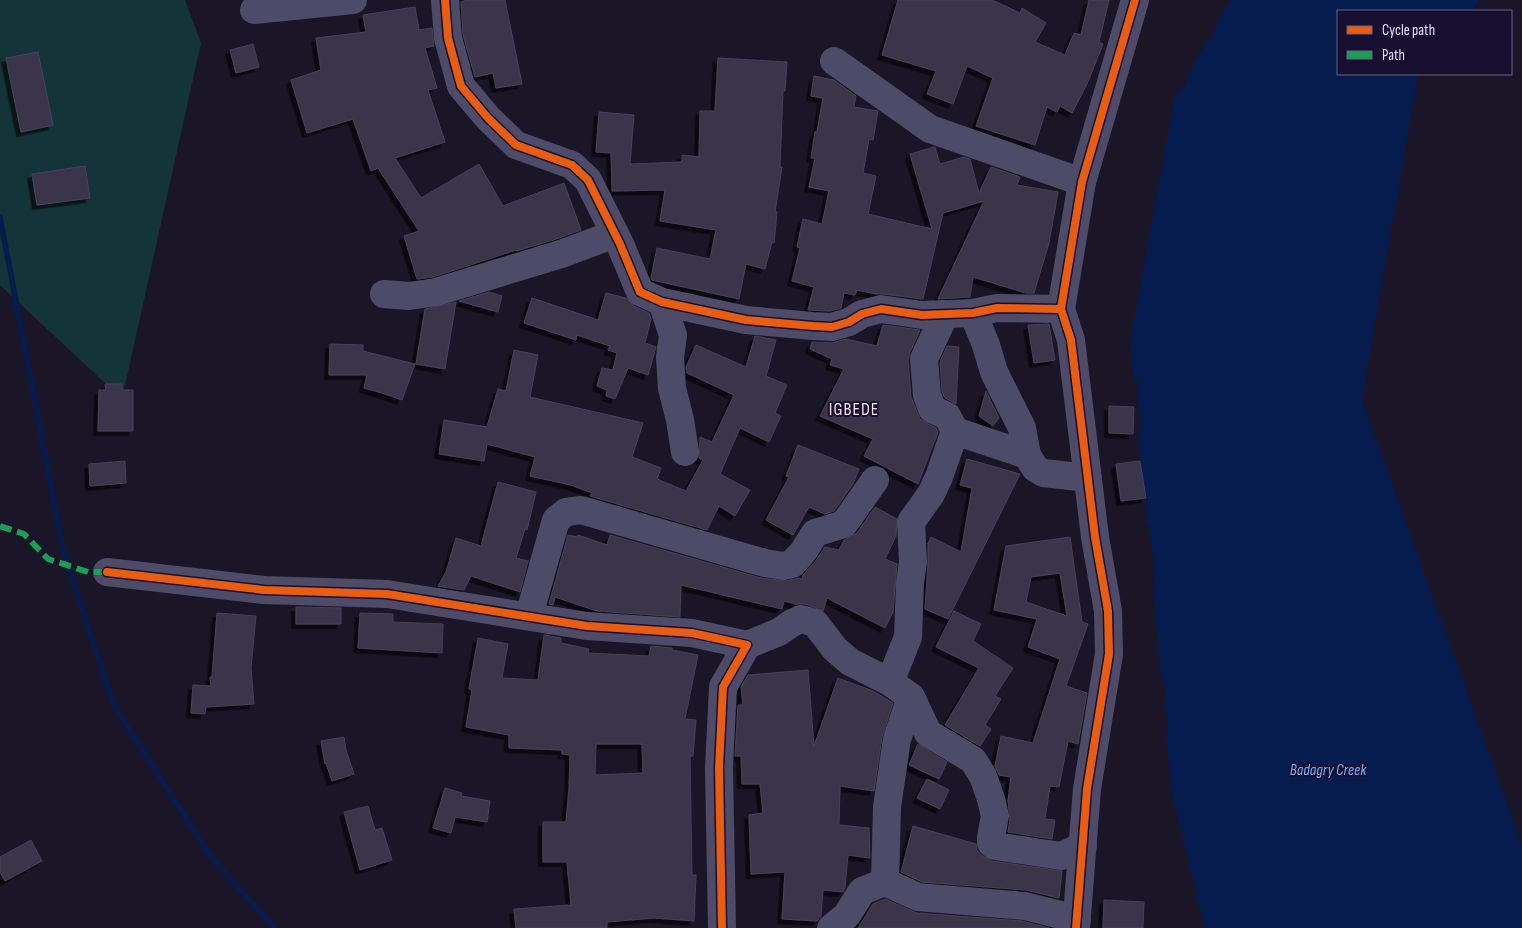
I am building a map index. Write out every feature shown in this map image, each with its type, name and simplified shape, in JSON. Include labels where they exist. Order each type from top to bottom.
[{"type":"street","points":[[254,10],[353,0]]},
{"type":"street","points":[[445,0],[448,38],[461,86],[488,118],[516,145],[572,165],[588,180],[615,234],[640,292],[662,302],[746,320],[832,327],[881,309],[922,315],[973,313],[997,308],[1061,309]]},
{"type":"street","points":[[831,928],[848,915],[862,891],[885,882],[918,897],[1025,906],[1076,923],[1087,789],[1109,654],[1108,611],[1095,537],[1071,340],[1061,309],[1082,182],[1135,0]]},
{"type":"street","points":[[834,61],[930,129],[1082,182]]},
{"type":"street","points":[[384,294],[409,296],[436,292],[561,254],[615,234]]},
{"type":"street","points":[[662,302],[673,335],[670,357],[672,388],[685,452]]},
{"type":"street","points":[[973,313],[986,345],[994,372],[1022,428],[1027,455],[1035,468],[1042,473],[1088,478]]},
{"type":"street","points":[[945,314],[924,359],[927,395],[932,409],[947,416],[955,431],[1027,455]]},
{"type":"street","points":[[885,882],[888,807],[908,637],[910,584],[913,562],[911,522],[935,486],[955,431]]},
{"type":"street","points":[[529,616],[556,520],[566,512],[581,510],[765,563],[783,566],[792,564],[816,533],[844,524],[876,480]]},
{"type":"street","points":[[107,572],[264,590],[387,594],[587,626],[692,633],[747,645],[765,639],[801,619],[815,623],[835,649],[850,662],[901,690],[928,733],[972,760],[983,776],[991,799],[995,816],[991,837],[992,843],[995,846],[1061,856],[1083,846]]},
{"type":"street","points":[[722,928],[719,768],[723,687],[747,645]]},
{"type":"green space","points":[[0,0],[185,0],[201,43],[122,399],[0,285]]},
{"type":"water","name":"Badagry Creek","points":[[1233,0],[1477,0],[1469,10],[1337,10],[1337,75],[1416,75],[1359,400],[1522,853],[1522,928],[1208,928],[1174,790],[1133,342],[1177,100]]},
{"type":"building","points":[[468,0],[505,0],[522,84],[496,88],[493,73],[475,77],[463,35],[461,2]]},
{"type":"building","points":[[898,0],[992,0],[1020,13],[1022,8],[1046,23],[1035,42],[1065,55],[1074,33],[1081,35],[1089,0],[1109,0],[1099,42],[1103,44],[1087,84],[1072,113],[1060,106],[1057,112],[1047,107],[1035,145],[976,126],[993,78],[967,66],[953,104],[927,94],[936,71],[882,55]]},
{"type":"building","points":[[415,7],[419,30],[432,28],[434,46],[425,48],[437,88],[428,90],[445,142],[395,158],[421,198],[479,164],[503,206],[564,183],[581,230],[433,277],[417,279],[404,236],[419,231],[378,168],[371,171],[353,119],[307,133],[291,80],[321,70],[316,38],[366,32],[363,15]]},
{"type":"building","points":[[253,44],[259,67],[236,73],[230,50]]},
{"type":"building","points":[[38,52],[53,125],[21,132],[6,58]]},
{"type":"building","points":[[718,58],[787,62],[785,91],[783,91],[780,167],[782,167],[775,212],[777,212],[774,243],[772,242],[765,269],[746,264],[739,299],[652,280],[657,248],[710,259],[716,230],[660,221],[665,190],[612,191],[611,153],[596,152],[599,112],[634,115],[630,164],[682,162],[682,155],[699,157],[700,111],[715,111]]},
{"type":"building","points":[[814,76],[834,80],[856,96],[854,107],[878,111],[873,140],[869,139],[863,173],[876,176],[868,214],[932,229],[910,154],[934,147],[940,164],[964,157],[970,159],[979,193],[991,167],[1020,177],[1017,185],[1058,192],[1049,243],[1034,293],[1026,293],[973,277],[970,297],[938,299],[984,201],[943,213],[923,299],[857,290],[855,295],[844,293],[841,308],[830,311],[808,310],[814,287],[792,281],[800,248],[797,247],[803,219],[822,224],[829,191],[809,187],[815,158],[811,158],[815,132],[817,132],[823,98],[811,96]]},
{"type":"building","points":[[85,166],[90,198],[37,205],[32,174]]},
{"type":"building","points":[[489,292],[502,296],[498,312],[459,301]]},
{"type":"building","points":[[606,293],[626,298],[634,306],[649,313],[651,319],[645,343],[656,347],[648,375],[628,368],[615,399],[606,396],[607,390],[597,386],[602,368],[613,370],[617,353],[608,350],[610,346],[577,335],[576,340],[524,323],[532,298],[598,320]]},
{"type":"building","points":[[456,302],[445,369],[416,364],[425,309]]},
{"type":"building","points":[[1049,324],[1055,360],[1034,363],[1028,325]]},
{"type":"building","points":[[883,325],[920,330],[908,360],[911,397],[920,419],[936,428],[938,432],[918,484],[864,456],[873,439],[820,416],[844,369],[830,365],[832,359],[810,349],[812,342],[832,343],[846,339],[877,346]]},
{"type":"building","points":[[755,336],[776,340],[766,376],[787,385],[775,413],[781,416],[769,442],[740,428],[720,474],[750,490],[735,516],[719,506],[707,530],[590,496],[592,493],[571,485],[530,476],[535,457],[487,444],[484,461],[439,454],[444,420],[487,427],[498,389],[506,391],[514,350],[538,355],[530,397],[643,423],[632,457],[661,468],[657,479],[686,491],[703,460],[699,458],[700,437],[712,442],[734,395],[687,373],[686,367],[696,345],[746,367]]},
{"type":"building","points":[[330,344],[363,345],[363,351],[415,364],[402,400],[364,388],[367,375],[329,375]]},
{"type":"building","points":[[947,346],[959,347],[956,404],[945,398],[942,392],[940,362]]},
{"type":"building","points":[[105,384],[122,384],[122,390],[133,390],[133,431],[98,431],[99,390],[106,390]]},
{"type":"building","points":[[986,391],[999,418],[993,426],[979,416]]},
{"type":"building","points":[[1109,406],[1134,407],[1133,434],[1109,433]]},
{"type":"building","points":[[798,445],[859,469],[853,484],[834,511],[825,514],[809,507],[793,535],[766,520],[789,477],[786,476]]},
{"type":"building","points":[[967,459],[1020,474],[948,619],[925,609],[928,543],[931,537],[961,552],[972,488],[960,485]]},
{"type":"building","points":[[125,461],[126,483],[90,486],[89,464]]},
{"type":"building","points":[[1140,461],[1146,498],[1121,501],[1116,464]]},
{"type":"building","points":[[498,482],[536,492],[527,530],[525,529],[516,558],[528,561],[520,592],[471,576],[464,590],[438,586],[446,572],[456,538],[481,546]]},
{"type":"building","points":[[875,507],[897,519],[896,536],[885,559],[897,564],[893,612],[885,628],[827,598],[823,611],[805,604],[784,601],[782,609],[681,585],[680,617],[597,611],[555,597],[553,605],[549,604],[568,535],[577,537],[578,535],[607,545],[610,535],[761,578],[786,581],[802,579],[803,575],[825,547],[839,550],[844,540],[857,533]]},
{"type":"building","points":[[1070,537],[1082,622],[1088,624],[1066,686],[1087,693],[1078,744],[1068,741],[1059,787],[1050,786],[1045,819],[1055,820],[1052,839],[1008,832],[1010,819],[1008,801],[1011,777],[999,775],[995,766],[1001,736],[1033,743],[1060,659],[1028,647],[1037,619],[994,610],[1006,546]],"holes":[[[1060,573],[1067,616],[1026,602],[1031,577]]]},
{"type":"building","points":[[296,607],[341,608],[341,624],[296,624]]},
{"type":"building","points":[[954,611],[981,624],[973,641],[1013,668],[995,696],[1001,699],[985,725],[991,729],[980,746],[945,725],[979,668],[936,647]]},
{"type":"building","points":[[217,613],[256,616],[251,668],[254,704],[206,707],[205,714],[191,713],[193,685],[211,686],[210,677],[212,677]]},
{"type":"building","points":[[360,613],[393,614],[393,622],[443,624],[442,653],[358,648]]},
{"type":"building","points":[[544,635],[561,638],[561,643],[589,649],[588,653],[649,656],[651,646],[672,648],[672,650],[698,655],[685,719],[696,720],[693,756],[690,756],[692,875],[696,875],[694,921],[654,918],[607,922],[607,928],[516,928],[514,909],[571,905],[567,862],[543,862],[543,822],[566,822],[570,755],[562,754],[562,750],[509,748],[509,735],[466,727],[472,690],[469,689],[478,638],[508,644],[502,678],[538,680]],"holes":[[[596,744],[642,744],[643,773],[595,775]]]},
{"type":"building","points":[[808,670],[814,746],[838,678],[873,691],[893,703],[882,737],[874,791],[840,786],[839,825],[869,828],[870,858],[848,855],[845,888],[843,892],[823,890],[821,916],[817,921],[782,919],[785,872],[751,874],[749,815],[763,813],[760,784],[742,784],[741,756],[735,756],[738,705],[743,705],[741,687],[748,675]]},
{"type":"building","points":[[344,737],[354,774],[332,781],[325,764],[321,741]]},
{"type":"building","points":[[918,744],[947,762],[939,779],[909,765]]},
{"type":"building","points":[[927,779],[949,790],[940,809],[917,798]]},
{"type":"building","points":[[445,788],[462,793],[461,796],[490,801],[487,822],[455,817],[451,833],[433,828]]},
{"type":"building","points":[[368,806],[375,830],[382,828],[392,860],[360,870],[344,812]]},
{"type":"building","points":[[913,826],[976,844],[977,850],[981,855],[992,861],[1062,871],[1059,898],[1026,890],[922,882],[901,872]]},
{"type":"building","points":[[31,840],[42,861],[5,881],[0,872],[0,857]]},
{"type":"building","points":[[885,899],[917,913],[1022,921],[1049,928],[858,928],[873,904]]},
{"type":"building","points":[[1104,900],[1144,902],[1143,928],[1103,928]]},
{"type":"waterway","points":[[1217,29],[1233,0]]},
{"type":"waterway","points":[[1469,10],[1477,0]]},
{"type":"waterway","points":[[1189,79],[1209,43]]},
{"type":"waterway","points":[[1416,75],[1359,400],[1522,853]]},
{"type":"waterway","points":[[1136,377],[1133,342],[1177,100],[1182,91]]},
{"type":"waterway","points":[[0,217],[62,545],[113,704],[211,857],[275,928]]},
{"type":"waterway","points":[[1141,433],[1150,523]]},
{"type":"waterway","points":[[1156,590],[1164,678]]},
{"type":"waterway","points":[[1169,734],[1174,790],[1208,928]]},
{"type":"marked path","points":[[0,526],[24,534],[48,559],[88,572],[107,572]]},
{"type":"cycle path","points":[[445,0],[448,38],[461,86],[488,118],[516,145],[572,165],[588,180],[620,244],[640,292],[662,302],[746,320],[832,327],[849,322],[862,314],[881,309],[922,315],[973,313],[997,308],[1061,309]]},
{"type":"cycle path","points":[[1076,928],[1087,789],[1109,654],[1108,611],[1095,537],[1071,340],[1061,309],[1082,182],[1135,0]]},
{"type":"cycle path","points":[[107,572],[264,590],[387,594],[587,626],[692,633],[747,645],[723,687],[719,768],[722,928]]},
{"type":"district","name":"IGBEDE","points":[[854,409]]}]
